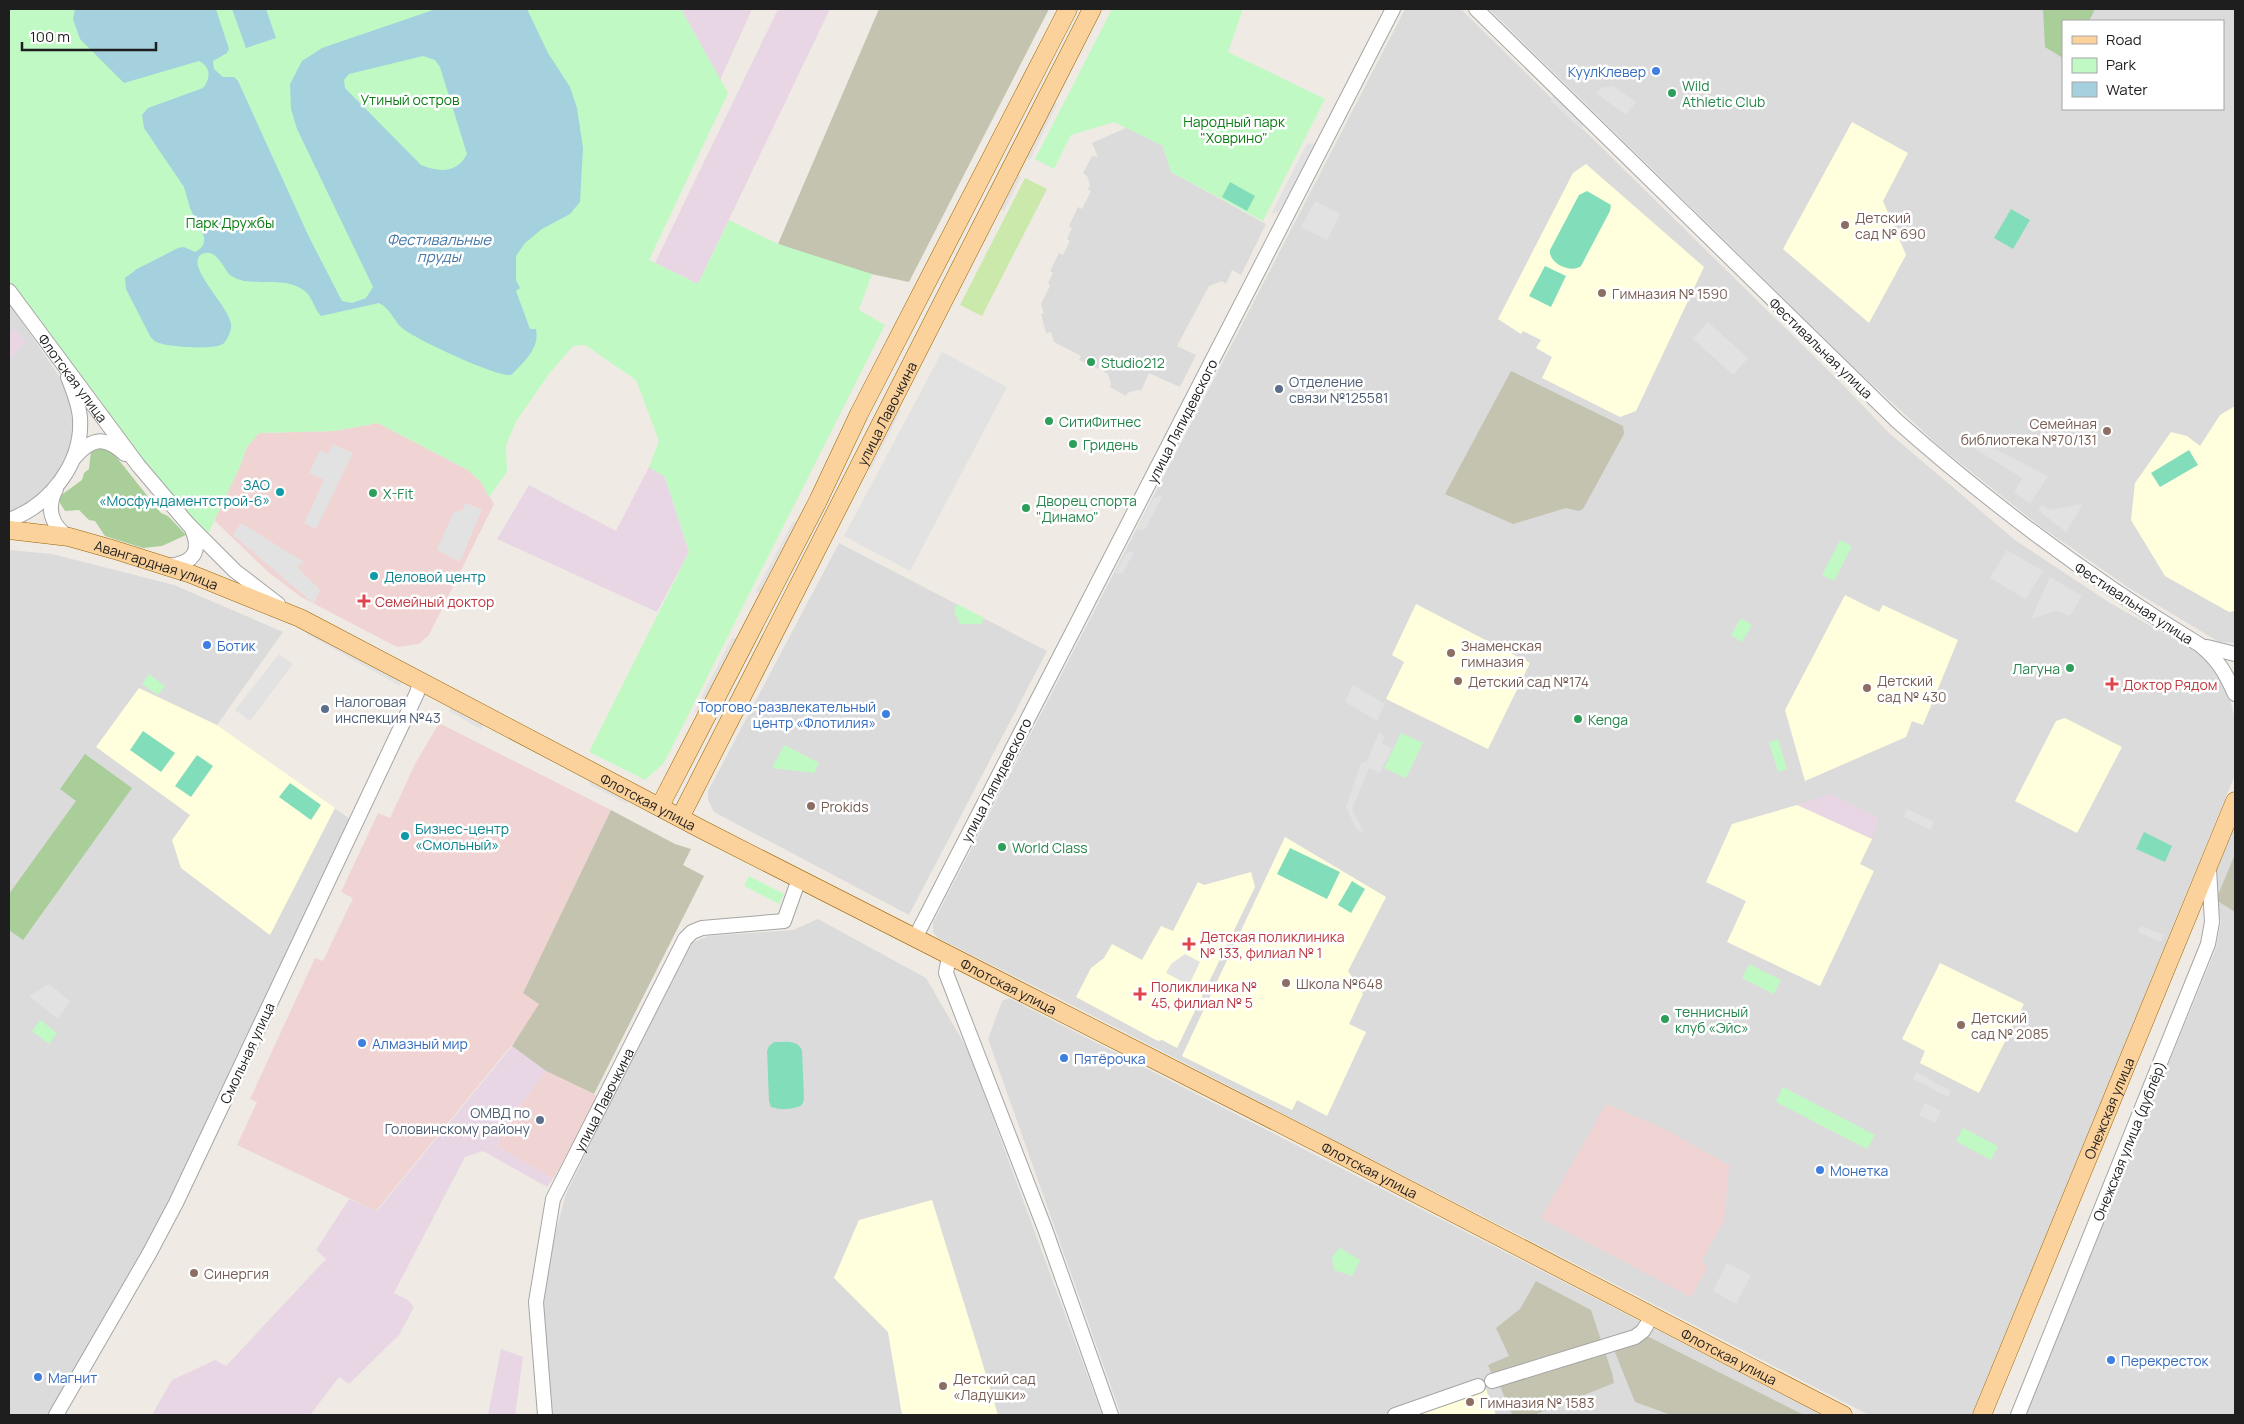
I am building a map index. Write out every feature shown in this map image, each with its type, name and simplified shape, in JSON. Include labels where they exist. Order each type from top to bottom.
[{"type":"main road","name":"улица Лавочкина","points":[[660,806],[818,501],[860,414],[1068,9]]},
{"type":"main road","name":"улица Лавочкина","points":[[680,816],[1092,9]]},
{"type":"main road","name":"Авангардная улица","points":[[9,530],[69,537],[169,566],[300,618]]},
{"type":"main road","name":"Флотская улица","points":[[300,618],[799,879],[1332,1150],[1844,1415]]},
{"type":"main road","name":"Онежская улица","points":[[1982,1415],[2235,801]]},
{"type":"street","name":"улица Ляпидевского","points":[[915,938],[1393,9]]},
{"type":"street","name":"Фестивальная улица","points":[[1476,9],[1792,320],[1925,446],[2059,553],[2200,645],[2216,658],[2224,669],[2235,694]]},
{"type":"street","points":[[1039,66],[1048,61],[1054,63],[1059,70],[1059,76]]},
{"type":"street","name":"Флотская улица","points":[[9,291],[66,369],[88,395],[138,465],[192,528],[235,571],[277,604],[300,618]]},
{"type":"street","points":[[66,369],[77,402],[80,419],[79,437],[72,460],[52,497],[51,516],[60,532],[69,537]]},
{"type":"street","name":"Флотская улица","points":[[72,460],[89,444],[97,441],[107,441],[116,446],[138,465]]},
{"type":"street","points":[[9,520],[32,509],[58,484]]},
{"type":"street","points":[[169,566],[187,561],[195,551],[197,544],[192,528]]},
{"type":"street","points":[[746,640],[746,646],[752,653],[759,655],[766,650]]},
{"type":"street","name":"Фестивальная улица","points":[[2200,645],[2235,654]]},
{"type":"street","name":"Смольная улица","points":[[56,1415],[149,1254],[176,1203],[417,693],[420,682]]},
{"type":"street","name":"Онежская улица (дублёр)","points":[[2018,1415],[2208,944],[2212,922],[2209,892],[2210,861]]},
{"type":"street","name":"улица Лавочкина","points":[[546,1415],[536,1302],[553,1199],[685,939],[692,932],[702,928],[784,921],[799,879]]},
{"type":"street","points":[[949,956],[946,973],[1045,1229],[1111,1415]]},
{"type":"street","points":[[1492,1381],[1635,1337],[1644,1331],[1652,1316]]},
{"type":"street","points":[[1395,1415],[1478,1386]]},
{"type":"shaded area","points":[[681,9],[752,9],[720,80]]},
{"type":"shaded area","points":[[778,9],[830,9],[698,284],[655,263]]},
{"type":"shaded area","points":[[879,9],[1049,9],[909,282],[857,271],[778,244]]},
{"type":"shaded area","points":[[1405,9],[1461,9],[1844,386],[1889,433],[2015,540],[2110,603],[2204,656],[2227,686],[2235,721],[2235,775],[1972,1415],[1869,1415],[938,938],[933,932],[933,923]],"holes":[[[1348,972],[1362,994],[1349,1024],[1366,1033],[1297,1100],[1292,1110],[1182,1056]]]},
{"type":"shaded area","points":[[1489,9],[2235,9],[2235,643],[2219,642],[2129,588],[2037,524],[1940,447],[1859,372]]},
{"type":"shaded area","points":[[1613,86],[1636,102],[1626,115],[1596,93],[1601,88]]},
{"type":"shaded area","points":[[1554,92],[1584,122],[1582,130],[1551,101]]},
{"type":"shaded area","points":[[1054,103],[1057,104],[1030,160],[1027,159]]},
{"type":"shaded area","name":"Детский сад № 690","points":[[1852,122],[1908,153],[1883,201],[1906,255],[1869,323],[1783,249]]},
{"type":"shaded area","points":[[1128,127],[1163,146],[1171,172],[1266,224],[1241,275],[1232,270],[1226,284],[1222,281],[1209,286],[1177,346],[1196,355],[1180,387],[1149,373],[1141,391],[1127,393],[1126,396],[1110,387],[1108,374],[1104,372],[1105,369],[1099,367],[1098,369],[1079,360],[1081,356],[1054,342],[1051,332],[1046,333],[1041,314],[1044,313],[1041,304],[1050,286],[1048,283],[1053,273],[1050,271],[1059,253],[1063,255],[1070,241],[1067,239],[1072,228],[1069,226],[1078,207],[1082,209],[1091,191],[1088,189],[1090,185],[1087,176],[1083,173],[1092,156],[1098,157],[1092,143]]},
{"type":"shaded area","points":[[1315,143],[1279,212],[1271,214],[1307,144]]},
{"type":"shaded area","name":"Гимназия № 1590","points":[[1586,164],[1704,267],[1636,411],[1620,417],[1542,378],[1552,357],[1536,348],[1541,340],[1523,331],[1521,334],[1498,319],[1573,173]]},
{"type":"shaded area","points":[[1017,174],[1021,176],[1004,211],[1000,209]]},
{"type":"shaded area","points":[[1315,201],[1340,214],[1327,240],[1301,227]]},
{"type":"shaded area","points":[[9,303],[64,383],[72,401],[76,422],[67,461],[43,494],[9,514]]},
{"type":"shaded area","points":[[1708,322],[1748,358],[1733,375],[1693,339]]},
{"type":"shaded area","points":[[14,328],[27,342],[9,360],[9,333]]},
{"type":"shaded area","points":[[942,352],[1007,387],[910,571],[844,536]]},
{"type":"shaded area","points":[[1511,371],[1623,426],[1624,434],[1583,509],[1579,511],[1566,508],[1513,524],[1445,494]]},
{"type":"shaded area","points":[[2235,406],[2235,611],[2229,612],[2165,576],[2131,520],[2135,483],[2171,432],[2187,436],[2200,446],[2220,415]]},
{"type":"shaded area","points":[[895,410],[901,410],[871,469],[864,470]]},
{"type":"shaded area","points":[[378,423],[468,470],[481,482],[494,504],[429,635],[419,644],[397,647],[301,597],[268,572],[214,520],[241,464],[246,448],[259,433],[334,431]]},
{"type":"shaded area","points":[[1977,440],[2048,476],[2030,504],[2014,492],[2022,478],[1974,448]]},
{"type":"shaded area","points":[[333,444],[353,453],[316,529],[304,523],[324,480],[309,473],[320,450],[328,454]]},
{"type":"shaded area","points":[[649,467],[665,477],[689,552],[657,612],[497,539],[529,485],[616,531]]},
{"type":"shaded area","points":[[1163,495],[1145,529],[1136,531],[1154,498]]},
{"type":"shaded area","points":[[465,503],[482,509],[460,562],[437,550],[453,513],[463,510]]},
{"type":"shaded area","points":[[2042,504],[2049,510],[2083,504],[2066,532],[2038,510]]},
{"type":"shaded area","points":[[802,521],[765,591],[755,593],[793,522]]},
{"type":"shaded area","points":[[241,523],[304,562],[297,567],[320,590],[314,604],[233,535]]},
{"type":"shaded area","points":[[839,543],[1047,651],[909,915],[714,812],[708,800],[708,791]]},
{"type":"shaded area","points":[[9,550],[52,554],[174,585],[283,632],[217,725],[350,819],[175,1194],[62,1394],[48,1415],[9,1415]]},
{"type":"shaded area","points":[[2007,550],[2043,571],[2026,599],[1990,578]]},
{"type":"shaded area","points":[[1134,551],[1123,573],[1115,574],[1126,553]]},
{"type":"shaded area","points":[[2050,577],[2082,596],[2070,616],[2056,611],[2031,619]]},
{"type":"shaded area","name":"Детский сад № 430","points":[[1845,595],[1879,612],[1883,605],[1958,640],[1923,725],[1912,721],[1906,737],[1805,781],[1785,710]]},
{"type":"shaded area","name":"Детский сад №174","points":[[1416,604],[1530,663],[1488,749],[1386,699],[1404,662],[1392,655]]},
{"type":"shaded area","points":[[308,628],[402,679],[400,686],[305,633]]},
{"type":"shaded area","points":[[742,637],[703,712],[694,712],[732,638]]},
{"type":"shaded area","points":[[279,654],[293,664],[250,721],[235,710]]},
{"type":"shaded area","points":[[1353,685],[1385,704],[1377,721],[1345,702]]},
{"type":"shaded area","points":[[139,688],[217,725],[335,808],[270,935],[181,868],[172,840],[190,815],[96,747]]},
{"type":"shaded area","points":[[450,705],[483,723],[482,730],[449,711]]},
{"type":"shaded area","points":[[2065,718],[2122,747],[2077,833],[2015,801],[2056,721]]},
{"type":"shaded area","points":[[439,723],[611,810],[523,993],[540,1004],[515,1041],[376,1211],[237,1145],[257,1102],[250,1099],[315,958],[323,961],[353,898],[341,892],[378,813],[390,818],[415,764]]},
{"type":"shaded area","points":[[1379,732],[1385,736],[1382,743],[1392,748],[1380,773],[1369,768],[1352,809],[1364,833],[1357,830],[1346,807],[1361,763],[1367,761]]},
{"type":"shaded area","points":[[590,776],[626,796],[627,804],[590,785]]},
{"type":"shaded area","points":[[1830,794],[1879,818],[1872,839],[1797,805]]},
{"type":"shaded area","points":[[1797,805],[1872,839],[1860,864],[1874,871],[1820,986],[1727,942],[1746,901],[1706,882],[1732,824]]},
{"type":"shaded area","points":[[1907,809],[1934,822],[1930,830],[1904,817]]},
{"type":"shaded area","points":[[611,810],[675,844],[691,849],[683,865],[704,876],[594,1094],[546,1071],[512,1046],[539,1004],[523,993]]},
{"type":"shaded area","points":[[2235,825],[2235,1415],[2025,1415],[2216,948],[2221,921],[2216,902],[2214,873]]},
{"type":"shaded area","name":"Школа №648","points":[[1285,837],[1386,897],[1348,971],[1363,994],[1349,1024],[1366,1032],[1327,1116],[1297,1100],[1292,1110],[1182,1056]]},
{"type":"shaded area","points":[[2235,854],[2235,912],[2216,900]]},
{"type":"shaded area","points":[[1251,872],[1255,887],[1177,1048],[1162,1040],[1158,1041],[1076,997],[1091,968],[1104,958],[1112,944],[1142,960],[1161,926],[1173,931],[1198,882],[1204,885]]},
{"type":"shaded area","points":[[818,919],[926,978],[968,1050],[1102,1415],[553,1415],[541,1285],[566,1194],[687,945],[708,936],[793,930]]},
{"type":"shaded area","points":[[2141,926],[2164,935],[2161,942],[2138,932]]},
{"type":"shaded area","points":[[1185,954],[1200,962],[1189,985],[1166,973],[1171,964]]},
{"type":"shaded area","name":"Детский сад № 2085","points":[[1940,963],[2024,1004],[1979,1093],[1920,1063],[1925,1051],[1902,1039]]},
{"type":"shaded area","points":[[49,984],[70,1001],[58,1019],[29,996]]},
{"type":"shaded area","points":[[1009,998],[1823,1415],[1121,1415],[988,1039],[1002,1001]]},
{"type":"shaded area","points":[[512,1046],[546,1071],[505,1126],[497,1146],[553,1179],[547,1187],[483,1151],[465,1157],[394,1293],[408,1300],[414,1307],[399,1335],[349,1384],[339,1377],[310,1415],[152,1415],[172,1380],[215,1360],[226,1366],[326,1259],[316,1250],[349,1199],[377,1211]]},
{"type":"shaded area","points":[[546,1071],[599,1097],[553,1179],[497,1146],[505,1126]]},
{"type":"shaded area","points":[[1916,1072],[1951,1091],[1948,1097],[1913,1079]]},
{"type":"shaded area","points":[[1925,1103],[1941,1111],[1935,1123],[1919,1115]]},
{"type":"shaded area","points":[[1606,1104],[1662,1128],[1729,1165],[1724,1221],[1701,1262],[1708,1266],[1691,1297],[1541,1218]]},
{"type":"shaded area","points":[[932,1200],[998,1415],[902,1415],[888,1332],[834,1278],[859,1220]]},
{"type":"shaded area","points":[[1727,1263],[1751,1275],[1736,1304],[1713,1291]]},
{"type":"shaded area","points":[[1536,1281],[1591,1310],[1614,1383],[1534,1415],[1512,1415],[1500,1386],[1493,1377],[1488,1365],[1509,1356],[1496,1328],[1520,1309]]},
{"type":"shaded area","points":[[1647,1336],[1804,1415],[1671,1415],[1635,1402],[1614,1350]]},
{"type":"shaded area","points":[[501,1349],[523,1357],[515,1415],[488,1415]]},
{"type":"shaded area","name":"Гимназия № 1583","points":[[1486,1389],[1496,1415],[1412,1415]]},
{"type":"green space","name":"Парк Дружбы","points":[[9,9],[681,9],[728,93],[649,260],[698,284],[729,220],[778,244],[872,274],[859,310],[885,325],[664,763],[645,780],[589,752],[689,552],[665,477],[649,467],[659,441],[636,380],[585,345],[573,346],[549,374],[517,420],[506,445],[507,472],[489,497],[481,482],[468,470],[378,423],[334,431],[259,433],[246,448],[241,464],[207,536],[155,480],[9,282]]},
{"type":"green space","name":"Народный парк \"Ховрино\"","points":[[1112,9],[1243,9],[1228,52],[1325,99],[1263,221],[1171,172],[1163,146],[1114,122],[1071,135],[1054,169],[1035,159]]},
{"type":"green space","points":[[2043,9],[2095,9],[2090,20],[2062,20],[2062,57],[2045,47]]},
{"type":"green space","points":[[1025,178],[1047,189],[982,316],[960,305]]},
{"type":"green space","points":[[1230,182],[1255,196],[1247,211],[1222,197]]},
{"type":"green space","points":[[1587,191],[1611,205],[1610,211],[1581,266],[1572,269],[1566,268],[1556,263],[1550,255],[1550,250],[1579,195]]},
{"type":"green space","points":[[2011,209],[2030,220],[2013,249],[1994,238]]},
{"type":"green space","points":[[1545,266],[1566,276],[1551,307],[1529,296]]},
{"type":"green space","points":[[98,447],[110,449],[161,513],[168,516],[186,535],[162,546],[143,548],[105,536],[95,521],[89,520],[79,510],[65,511],[60,503],[60,496],[82,480],[84,473],[89,469],[91,450]]},
{"type":"green space","points":[[2189,450],[2198,465],[2160,487],[2151,473]]},
{"type":"green space","points":[[1840,540],[1852,546],[1834,581],[1822,575]]},
{"type":"green space","points":[[957,604],[984,618],[981,624],[960,624],[954,611]]},
{"type":"green space","points":[[1741,618],[1752,625],[1742,642],[1731,635]]},
{"type":"green space","points":[[149,674],[165,686],[158,695],[142,684]]},
{"type":"green space","points":[[143,731],[175,753],[161,772],[130,750]]},
{"type":"green space","points":[[1401,733],[1423,743],[1406,778],[1384,768]]},
{"type":"green space","points":[[1778,739],[1787,769],[1778,772],[1769,742]]},
{"type":"green space","points":[[784,745],[819,763],[814,773],[772,768]]},
{"type":"green space","points":[[85,754],[132,788],[23,940],[9,930],[9,894],[76,801],[60,789]]},
{"type":"green space","points":[[197,755],[213,766],[191,797],[175,786]]},
{"type":"green space","points":[[290,783],[321,805],[311,820],[279,797]]},
{"type":"green space","points":[[2144,832],[2172,846],[2165,862],[2136,849]]},
{"type":"green space","points":[[1290,848],[1340,872],[1327,899],[1277,874]]},
{"type":"green space","points":[[749,876],[784,894],[779,904],[744,886]]},
{"type":"green space","points":[[1352,881],[1365,889],[1351,913],[1338,905]]},
{"type":"green space","points":[[1749,964],[1781,980],[1774,994],[1742,978]]},
{"type":"green space","points":[[40,1020],[57,1033],[49,1044],[32,1031]]},
{"type":"green space","points":[[774,1042],[794,1043],[800,1046],[802,1050],[804,1099],[802,1105],[798,1107],[778,1109],[771,1107],[769,1101],[767,1051]]},
{"type":"green space","points":[[1783,1087],[1875,1135],[1867,1149],[1776,1102]]},
{"type":"green space","points":[[1963,1128],[1998,1146],[1991,1160],[1956,1141]]},
{"type":"green space","points":[[1340,1248],[1360,1260],[1352,1276],[1334,1270],[1332,1257]]},
{"type":"water","name":"Фестивальные пруды","points":[[75,9],[216,9],[229,49],[227,53],[213,61],[214,69],[223,77],[234,77],[238,81],[309,237],[342,301],[352,303],[366,298],[373,287],[297,129],[291,109],[290,84],[302,61],[322,48],[436,9],[527,9],[548,53],[570,87],[577,108],[583,148],[580,202],[570,214],[542,229],[525,243],[516,256],[516,280],[520,288],[516,291],[530,329],[536,329],[537,336],[530,354],[511,375],[489,370],[410,333],[402,328],[386,308],[379,303],[321,316],[307,293],[301,288],[285,283],[252,282],[237,279],[227,272],[212,253],[202,254],[198,260],[199,268],[230,319],[231,329],[227,338],[223,344],[211,347],[172,346],[155,341],[150,336],[126,289],[125,278],[137,269],[178,248],[184,247],[195,252],[202,246],[204,237],[190,208],[184,187],[144,128],[142,115],[148,108],[203,88],[208,77],[208,70],[199,61],[124,83],[80,39],[73,19]],"holes":[[[423,56],[435,60],[440,67],[467,154],[463,161],[447,170],[421,165],[345,88],[344,80],[349,74]]]},
{"type":"water","points":[[232,9],[266,9],[276,38],[246,48]]},
{"type":"place","name":"КуулКлевер","points":[[1656,71]]},
{"type":"place","name":"Wild Athletic Club","points":[[1672,93]]},
{"type":"place","name":"Детский сад № 690","points":[[1845,225]]},
{"type":"place","name":"Гимназия № 1590","points":[[1602,293]]},
{"type":"place","name":"Studio212","points":[[1091,362]]},
{"type":"place","name":"Отделение связи №125581","points":[[1279,389]]},
{"type":"place","name":"СитиФитнес","points":[[1049,421]]},
{"type":"place","name":"Семейная библиотека №70/131","points":[[2107,431]]},
{"type":"place","name":"Гридень","points":[[1073,444]]},
{"type":"place","name":"ЗАО «Мосфундаментстрой-6»","points":[[280,492]]},
{"type":"place","name":"X-Fit","points":[[373,493]]},
{"type":"place","name":"Дворец спорта \"Динамо\"","points":[[1026,508]]},
{"type":"place","name":"Деловой центр","points":[[374,576]]},
{"type":"place","name":"Семейный доктор","points":[[364,601]]},
{"type":"place","name":"Ботик","points":[[207,645]]},
{"type":"place","name":"Знаменская гимназия","points":[[1451,653]]},
{"type":"place","name":"Лагуна","points":[[2070,668]]},
{"type":"place","name":"Детский сад №174","points":[[1458,681]]},
{"type":"place","name":"Доктор Рядом","points":[[2112,684]]},
{"type":"place","name":"Детский сад № 430","points":[[1867,688]]},
{"type":"place","name":"Налоговая инспекция №43","points":[[325,709]]},
{"type":"place","name":"Торгово-развлекательный центр «Флотилия»","points":[[886,714]]},
{"type":"place","name":"Kenga","points":[[1578,719]]},
{"type":"place","name":"Prokids","points":[[811,806]]},
{"type":"place","name":"Бизнес-центр «Смольный»","points":[[405,836]]},
{"type":"place","name":"World Class","points":[[1002,847]]},
{"type":"place","name":"Детская поликлиника № 133, филиал № 1","points":[[1189,944]]},
{"type":"place","name":"Школа №648","points":[[1286,983]]},
{"type":"place","name":"Поликлиника № 45, филиал № 5","points":[[1140,994]]},
{"type":"place","name":"теннисный клуб «Эйс»","points":[[1665,1019]]},
{"type":"place","name":"Детский сад № 2085","points":[[1961,1025]]},
{"type":"place","name":"Алмазный мир","points":[[362,1043]]},
{"type":"place","name":"Пятёрочка","points":[[1064,1058]]},
{"type":"place","name":"ОМВД по Головинскому району","points":[[540,1120]]},
{"type":"place","name":"Монетка","points":[[1820,1170]]},
{"type":"place","name":"Синергия","points":[[194,1273]]},
{"type":"place","name":"Перекресток","points":[[2111,1360]]},
{"type":"place","name":"Магнит","points":[[38,1377]]},
{"type":"place","name":"Детский сад «Ладушки»","points":[[943,1386]]},
{"type":"place","name":"Гимназия № 1583","points":[[1470,1402]]},
{"type":"park label","name":"Утиный остров","points":[[410,99]]}]
